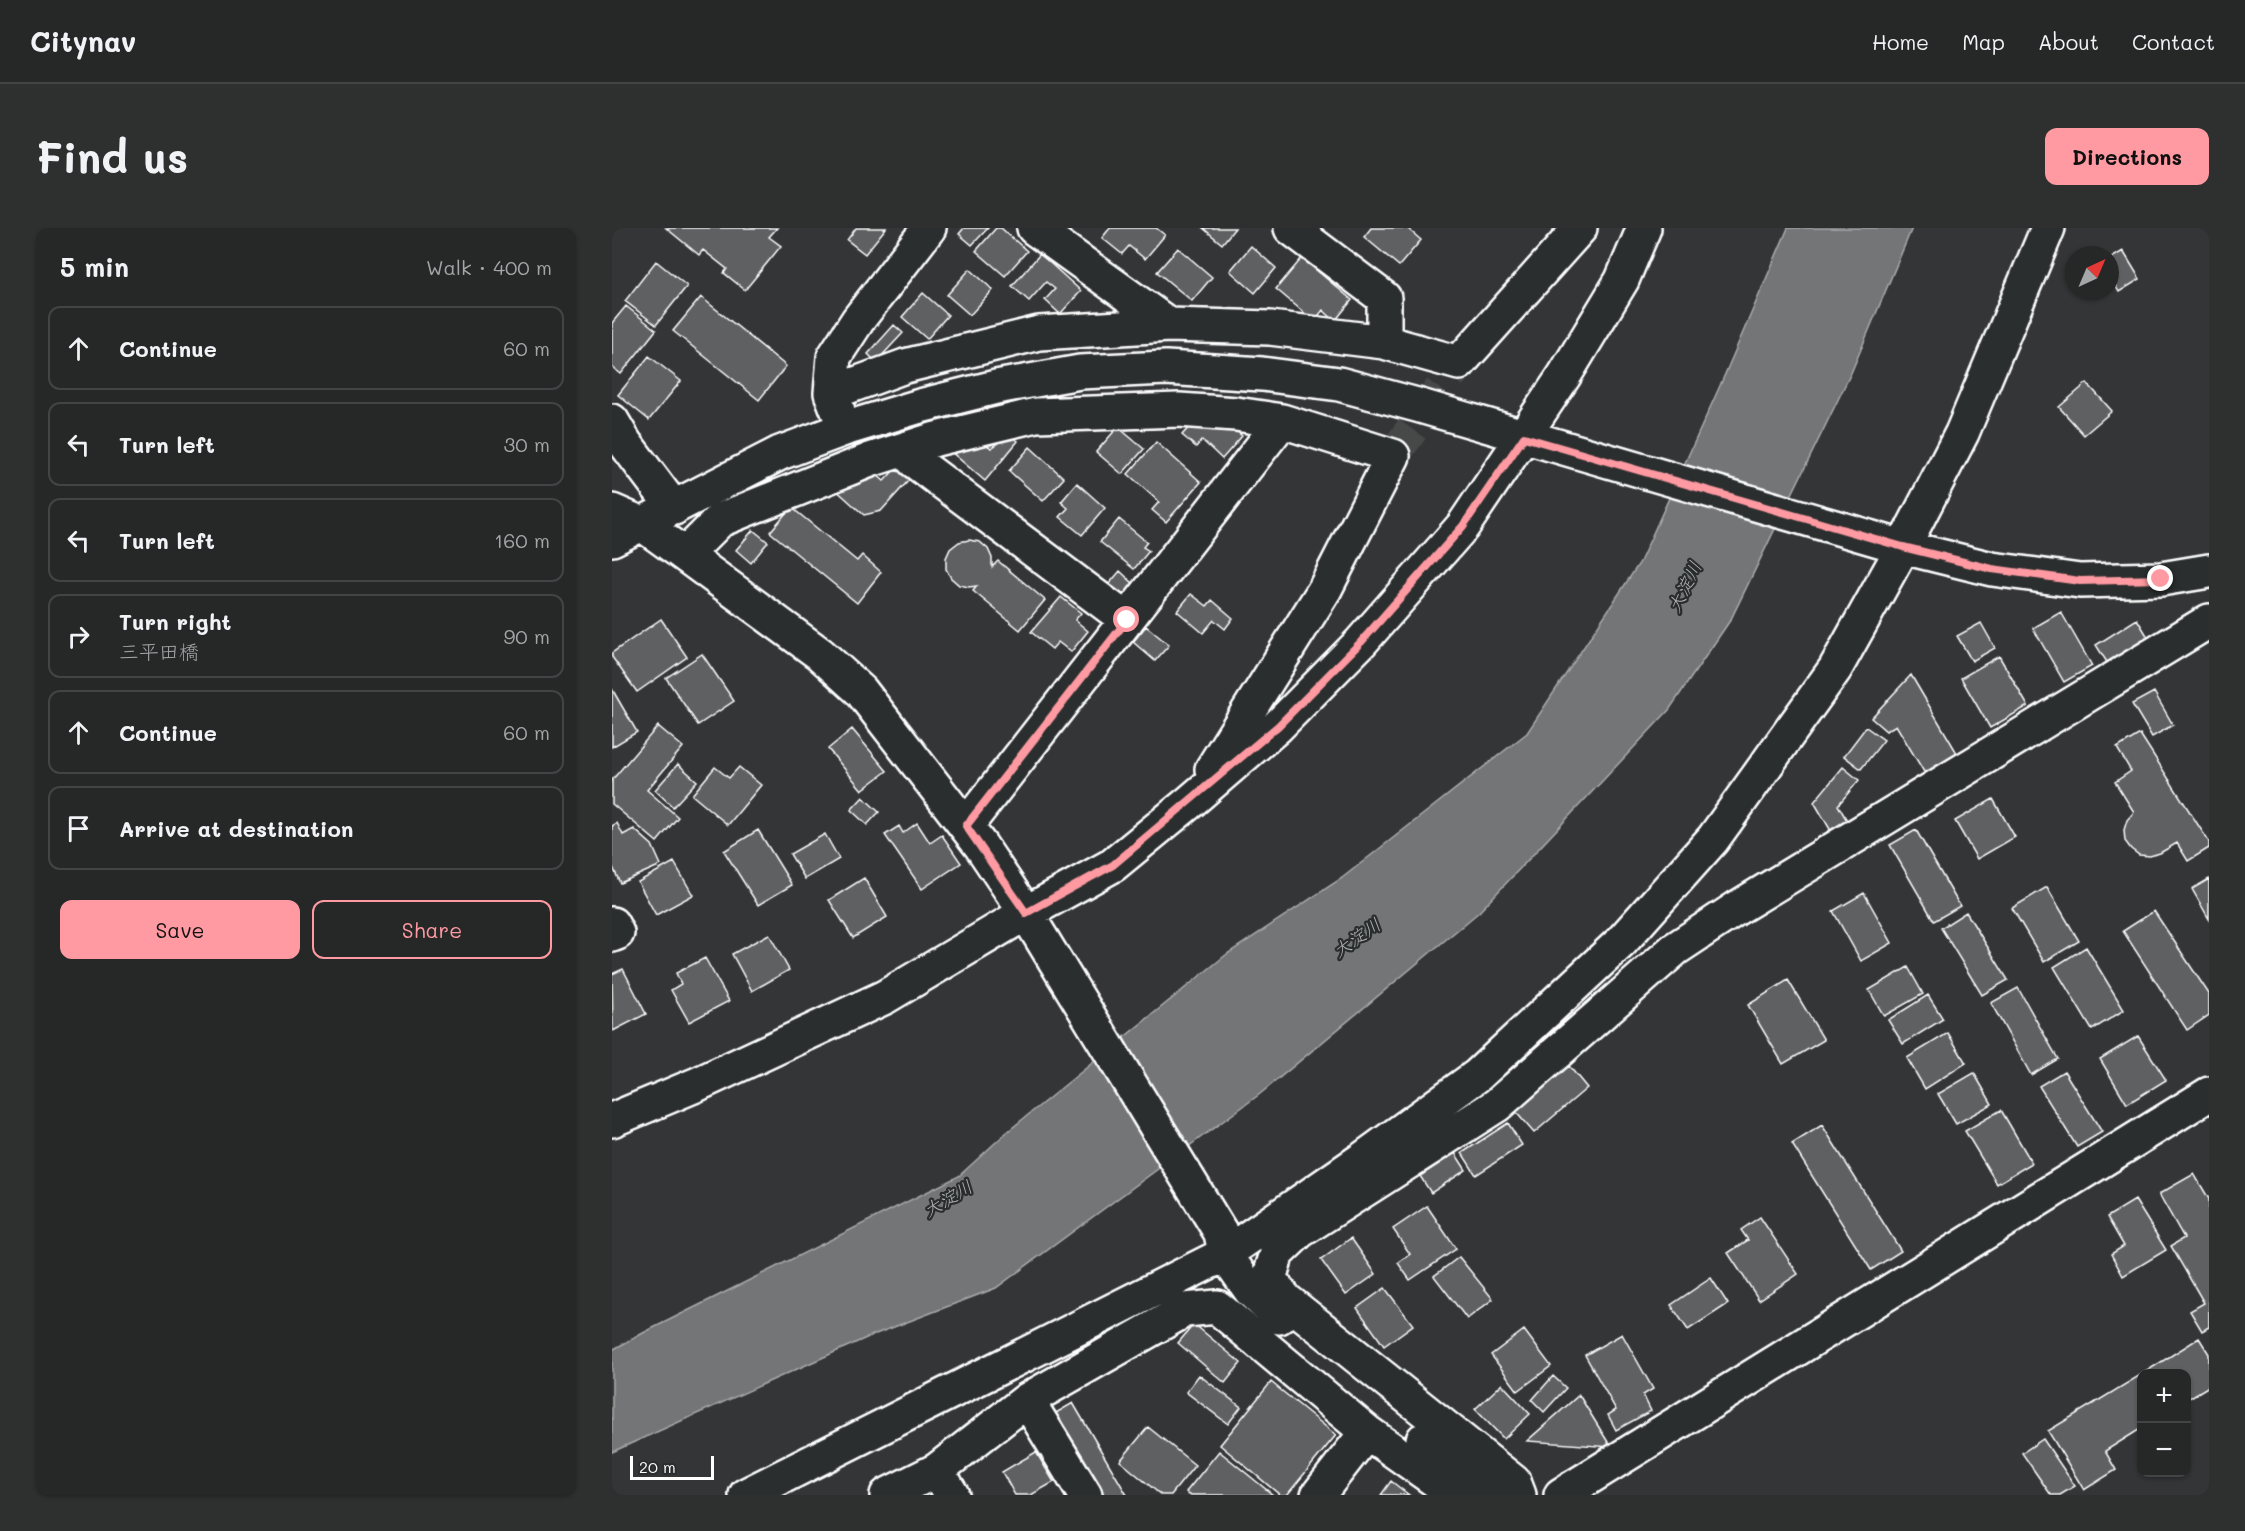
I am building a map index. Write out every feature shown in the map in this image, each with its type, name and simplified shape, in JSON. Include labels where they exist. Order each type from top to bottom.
[{"type":"street","points":[[844,429],[831,393],[834,357],[858,320],[929,228]]},
{"type":"street","points":[[1034,228],[1169,325]]},
{"type":"street","points":[[1291,228],[1384,298],[1384,342]]},
{"type":"street","points":[[831,393],[905,366],[1039,333],[1169,325],[1270,328],[1384,342],[1459,363],[1580,228]]},
{"type":"street","points":[[612,1120],[698,1084],[885,997],[1026,913],[1113,865],[1278,726],[1361,642],[1463,526],[1524,437],[1622,280],[1644,228]]},
{"type":"street","points":[[746,1495],[1223,1243],[1361,1160],[1478,1075],[1621,942],[1713,839],[1835,669],[1903,547],[1962,433],[2048,228]]},
{"type":"street","points":[[612,539],[780,453],[844,429],[920,406],[996,387],[1080,372],[1166,368],[1262,374],[1339,384],[1903,547],[1992,569],[2080,581],[2161,579],[2209,571]]},
{"type":"street","points":[[685,555],[720,520],[870,460],[936,439],[1036,415],[1179,410],[1236,414],[1282,421],[1393,456],[1325,589],[1191,801]]},
{"type":"street","points":[[612,421],[625,443],[674,508]]},
{"type":"street","points":[[966,826],[1282,421]]},
{"type":"street","points":[[908,448],[914,460],[1127,620]]},
{"type":"street","points":[[612,511],[642,524],[685,555],[820,654],[861,691],[966,826],[1026,913],[1251,1291],[1346,1377],[1492,1495]]},
{"type":"street","points":[[1519,1495],[1514,1482],[1286,1300],[1269,1279],[1277,1253],[1300,1231],[1497,1106],[1675,949],[1737,908],[2209,621]]},
{"type":"street","points":[[612,924],[617,933],[612,935]]},
{"type":"street","points":[[1561,1495],[2209,1094]]},
{"type":"street","points":[[887,1495],[944,1482],[1027,1400],[1185,1310],[1217,1307],[1367,1432],[1456,1495]]},
{"type":"street","points":[[1027,1400],[1085,1495]]},
{"type":"street","points":[[1318,1495],[1367,1432]]},
{"type":"water","name":"大淀川","points":[[1788,228],[1912,228],[1851,373],[1731,619],[1669,710],[1479,912],[1260,1094],[996,1288],[873,1335],[612,1452],[612,1350],[959,1176],[1007,1132],[1227,954],[1342,878],[1527,733],[1640,562]]},
{"type":"building","points":[[666,228],[777,228],[769,237],[781,246],[745,290],[724,273],[727,269],[703,250],[699,255]]},
{"type":"building","points":[[856,228],[886,228],[865,254],[847,240]]},
{"type":"building","points":[[964,228],[988,228],[972,245],[959,234]]},
{"type":"building","points":[[996,228],[1001,228],[1027,251],[1005,276],[976,251]]},
{"type":"building","points":[[1110,228],[1156,228],[1165,235],[1145,259],[1129,246],[1122,254],[1102,238]]},
{"type":"building","points":[[1203,228],[1235,228],[1222,244]]},
{"type":"building","points":[[1371,228],[1407,228],[1421,240],[1399,266],[1364,237]]},
{"type":"building","points":[[1251,246],[1276,268],[1255,293],[1230,271]]},
{"type":"building","points":[[1178,248],[1212,277],[1192,301],[1157,272]]},
{"type":"building","points":[[2123,251],[2140,279],[2119,292],[2119,253]]},
{"type":"building","points":[[1040,254],[1081,291],[1060,314],[1045,300],[1055,289],[1046,282],[1029,301],[1012,286]]},
{"type":"building","points":[[1302,258],[1352,300],[1335,321],[1323,310],[1314,321],[1276,289]]},
{"type":"building","points":[[656,261],[687,286],[656,325],[625,301]]},
{"type":"building","points":[[970,269],[993,290],[970,315],[947,295]]},
{"type":"building","points":[[923,293],[948,315],[927,339],[902,317]]},
{"type":"building","points":[[701,297],[786,366],[759,400],[673,331]]},
{"type":"building","points":[[626,306],[656,330],[621,374],[612,367],[612,323]]},
{"type":"building","points":[[894,325],[903,333],[876,362],[868,354]]},
{"type":"building","points":[[649,356],[681,381],[649,420],[618,395]]},
{"type":"building","points":[[2087,383],[2112,411],[2084,435],[2059,407]]},
{"type":"building","points":[[1192,424],[1230,425],[1242,436],[1222,459],[1202,440],[1196,447],[1182,435]]},
{"type":"building","points":[[1118,427],[1144,449],[1122,474],[1096,452]]},
{"type":"building","points":[[1011,435],[1018,441],[985,481],[949,450],[981,440],[991,448]]},
{"type":"building","points":[[1156,442],[1201,482],[1166,522],[1152,510],[1159,502],[1128,474]]},
{"type":"building","points":[[1030,447],[1064,478],[1043,501],[1009,471]]},
{"type":"building","points":[[896,468],[909,480],[881,511],[864,515],[834,488],[870,469],[884,481]]},
{"type":"building","points":[[1077,483],[1105,508],[1082,535],[1060,517],[1068,508],[1061,502]]},
{"type":"building","points":[[791,507],[857,561],[862,555],[881,572],[857,603],[770,532]]},
{"type":"building","points":[[1119,519],[1147,542],[1143,547],[1149,551],[1134,569],[1100,542]]},
{"type":"building","points":[[753,530],[768,542],[751,563],[736,550]]},
{"type":"building","points":[[969,540],[980,542],[988,549],[992,558],[992,567],[998,561],[1045,600],[1020,630],[973,591],[977,586],[959,585],[951,578],[946,569],[946,558],[950,549],[959,542]]},
{"type":"building","points":[[1120,571],[1134,584],[1123,596],[1109,584]]},
{"type":"building","points":[[1191,594],[1207,606],[1212,600],[1233,618],[1225,629],[1214,620],[1203,633],[1177,611]]},
{"type":"building","points":[[1061,597],[1081,613],[1075,620],[1088,631],[1071,652],[1058,642],[1052,649],[1031,632]]},
{"type":"building","points":[[2061,612],[2092,666],[2064,682],[2033,628]]},
{"type":"building","points":[[661,619],[687,657],[637,692],[612,657],[612,653]]},
{"type":"building","points":[[2137,619],[2151,642],[2110,667],[2096,645]]},
{"type":"building","points":[[1981,623],[1995,648],[1972,661],[1957,636]]},
{"type":"building","points":[[1146,626],[1169,645],[1155,661],[1133,642]]},
{"type":"building","points":[[702,654],[734,701],[698,725],[666,678]]},
{"type":"building","points":[[1999,656],[2028,706],[1990,728],[1961,678]]},
{"type":"building","points":[[1911,675],[1960,758],[1927,777],[1896,725],[1886,731],[1871,718]]},
{"type":"building","points":[[612,689],[637,732],[612,747]]},
{"type":"building","points":[[2154,692],[2173,725],[2152,737],[2132,704]]},
{"type":"building","points":[[658,726],[683,747],[647,790],[678,817],[657,842],[612,804],[612,780]]},
{"type":"building","points":[[1866,727],[1884,740],[1861,769],[1844,756]]},
{"type":"building","points":[[852,729],[887,771],[862,790],[828,749]]},
{"type":"building","points":[[2140,734],[2209,842],[2209,848],[2188,861],[2177,843],[2150,856],[2139,855],[2125,841],[2124,830],[2127,820],[2134,812],[2115,782],[2131,771],[2117,748]]},
{"type":"building","points":[[678,764],[697,781],[673,807],[655,790]]},
{"type":"building","points":[[715,767],[729,778],[739,767],[761,785],[728,825],[692,795]]},
{"type":"building","points":[[1843,767],[1859,780],[1838,805],[1848,822],[1831,831],[1814,802]]},
{"type":"building","points":[[863,797],[879,812],[867,825],[851,810]]},
{"type":"building","points":[[1993,799],[2015,837],[1977,859],[1955,821]]},
{"type":"building","points":[[617,823],[623,835],[634,829],[652,845],[661,865],[620,883],[612,865],[612,826]]},
{"type":"building","points":[[917,823],[930,843],[942,835],[961,863],[922,889],[885,835],[899,826],[903,833]]},
{"type":"building","points":[[758,830],[792,885],[758,905],[724,851]]},
{"type":"building","points":[[1916,830],[1960,906],[1934,921],[1890,845]]},
{"type":"building","points":[[825,834],[839,859],[805,879],[790,854]]},
{"type":"building","points":[[674,862],[693,895],[656,915],[638,882]]},
{"type":"building","points":[[864,878],[887,917],[853,938],[829,900]]},
{"type":"building","points":[[2209,879],[2209,919],[2192,889]]},
{"type":"building","points":[[2047,887],[2079,941],[2044,962],[2012,908]]},
{"type":"building","points":[[1864,893],[1892,943],[1861,961],[1833,911]]},
{"type":"building","points":[[2154,911],[2209,994],[2209,1015],[2187,1030],[2123,931]]},
{"type":"building","points":[[1966,912],[2008,980],[1982,995],[1941,928]]},
{"type":"building","points":[[769,934],[789,970],[752,991],[732,954]]},
{"type":"building","points":[[2086,947],[2124,1010],[2092,1030],[2054,967]]},
{"type":"building","points":[[705,958],[729,1001],[689,1022],[671,990],[681,984],[676,973]]},
{"type":"building","points":[[1908,967],[1923,994],[1884,1016],[1869,990]]},
{"type":"building","points":[[623,969],[646,1014],[613,1031],[612,974]]},
{"type":"building","points":[[1788,980],[1824,1040],[1783,1064],[1748,1005]]},
{"type":"building","points":[[2018,988],[2058,1059],[2031,1075],[1991,1003]]},
{"type":"building","points":[[1928,995],[1943,1019],[1903,1044],[1888,1020]]},
{"type":"building","points":[[1948,1033],[1966,1063],[1925,1089],[1907,1058]]},
{"type":"building","points":[[2138,1036],[2166,1080],[2127,1104],[2100,1059]]},
{"type":"building","points":[[1569,1066],[1587,1088],[1534,1133],[1515,1111]]},
{"type":"building","points":[[2064,1071],[2102,1132],[2077,1147],[2039,1086]]},
{"type":"building","points":[[1974,1073],[1992,1104],[1956,1124],[1938,1094]]},
{"type":"building","points":[[2001,1110],[2032,1163],[1997,1184],[1965,1131]]},
{"type":"building","points":[[1508,1123],[1522,1145],[1476,1175],[1462,1153]]},
{"type":"building","points":[[1822,1125],[1901,1251],[1871,1270],[1792,1144]]},
{"type":"building","points":[[1455,1153],[1466,1170],[1431,1193],[1420,1176]]},
{"type":"building","points":[[2194,1174],[2209,1199],[2209,1327],[2202,1331],[2190,1311],[2204,1303],[2171,1246],[2184,1238],[2159,1194]]},
{"type":"building","points":[[2135,1200],[2166,1250],[2123,1276],[2111,1254],[2124,1246],[2107,1217]]},
{"type":"building","points":[[1427,1206],[1456,1249],[1410,1280],[1398,1263],[1410,1254],[1393,1229]]},
{"type":"building","points":[[1760,1217],[1798,1274],[1759,1300],[1728,1253],[1748,1240],[1741,1230]]},
{"type":"building","points":[[1351,1238],[1376,1274],[1346,1295],[1321,1260]]},
{"type":"building","points":[[1459,1257],[1493,1299],[1467,1319],[1434,1276]]},
{"type":"building","points":[[1711,1278],[1728,1304],[1688,1330],[1671,1305]]},
{"type":"building","points":[[1385,1288],[1413,1325],[1384,1346],[1357,1308]]},
{"type":"building","points":[[1194,1324],[1241,1363],[1225,1383],[1178,1343]]},
{"type":"building","points":[[1524,1330],[1551,1366],[1518,1391],[1491,1355]]},
{"type":"building","points":[[1622,1334],[1653,1389],[1643,1395],[1651,1411],[1616,1430],[1608,1415],[1616,1410],[1585,1355]]},
{"type":"building","points":[[2199,1338],[2209,1354],[2209,1386],[2191,1397],[2191,1369],[2150,1369]]},
{"type":"building","points":[[1199,1375],[1241,1407],[1228,1424],[1186,1392]]},
{"type":"building","points":[[1553,1376],[1566,1388],[1544,1412],[1532,1400]]},
{"type":"building","points":[[2137,1377],[2137,1431],[2105,1451],[2116,1470],[2084,1490],[2048,1431]]},
{"type":"building","points":[[1271,1382],[1336,1435],[1287,1495],[1280,1495],[1220,1445]]},
{"type":"building","points":[[1502,1384],[1530,1414],[1504,1439],[1475,1409]]},
{"type":"building","points":[[1579,1395],[1611,1447],[1527,1441]]},
{"type":"building","points":[[1073,1403],[1127,1495],[1103,1495],[1054,1414]]},
{"type":"building","points":[[1148,1427],[1195,1465],[1171,1495],[1161,1495],[1120,1461]]},
{"type":"building","points":[[2043,1439],[2075,1486],[2060,1495],[2051,1495],[2022,1453]]},
{"type":"building","points":[[1219,1451],[1273,1495],[1189,1495],[1186,1492]]},
{"type":"building","points":[[1036,1452],[1054,1482],[1031,1495],[1015,1495],[1002,1472]]},
{"type":"building","points":[[1391,1481],[1409,1495],[1381,1495]]},
{"type":"tunnel","points":[[1393,456],[1459,363]]},
{"type":"route","points":[[1127,620],[966,826],[1026,913],[1113,865],[1278,726],[1361,642],[1463,526],[1524,437],[1903,547],[1992,569],[2080,581],[2161,579]]}]
